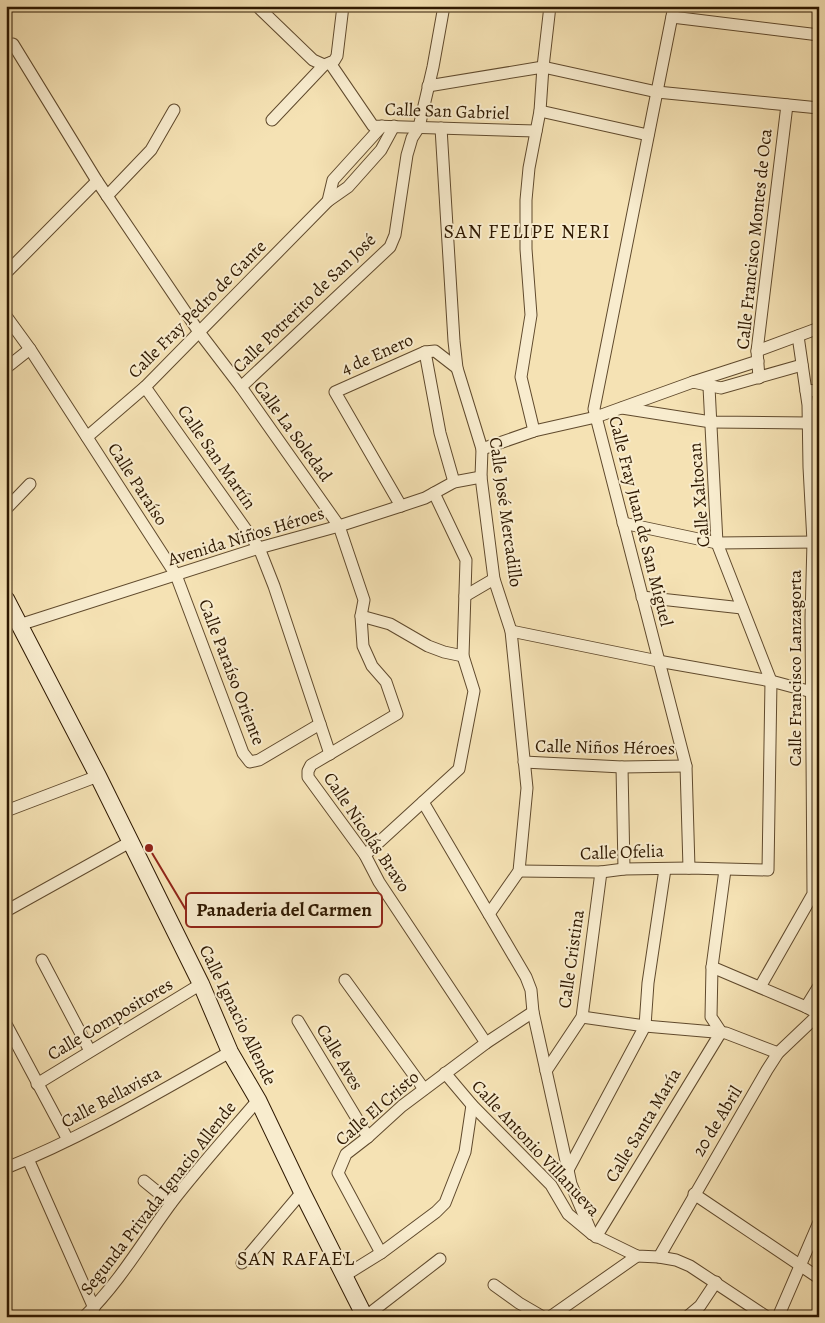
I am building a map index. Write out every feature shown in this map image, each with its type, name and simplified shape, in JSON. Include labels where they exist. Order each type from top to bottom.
[{"type":"street","name":"Calle San Gabriel","points":[[257,6],[313,60],[327,64],[373,126],[536,131]]},
{"type":"street","points":[[272,120],[327,64],[334,61],[337,56],[343,6]]},
{"type":"street","points":[[419,127],[444,6]]},
{"type":"street","points":[[534,431],[522,377],[531,315],[526,248],[526,200],[529,168],[540,111],[542,67],[550,6]]},
{"type":"street","points":[[673,11],[819,35]]},
{"type":"street","name":"Calle Fray Juan de San Miguel","points":[[673,11],[594,409],[686,766],[689,868]]},
{"type":"street","name":"Calle La Soledad","points":[[13,44],[107,196],[199,332],[241,387],[339,526],[364,600],[361,616],[363,646],[372,666],[386,682],[397,714],[330,754]]},
{"type":"street","points":[[428,86],[542,67],[657,92],[819,108]]},
{"type":"street","name":"Calle Francisco Montes de Oca","points":[[760,378],[758,356],[787,105]]},
{"type":"street","points":[[107,196],[151,150],[174,110]]},
{"type":"street","points":[[540,111],[648,134]]},
{"type":"street","name":"Calle Fray Pedro de Gante","points":[[87,437],[145,387],[328,201],[348,188],[382,150],[388,126]]},
{"type":"street","name":"Calle Potrerito de San José","points":[[241,387],[390,247],[395,235],[407,155],[412,138],[419,127]]},
{"type":"street","name":"Calle José Mercadillo","points":[[441,128],[454,342],[458,368],[482,449],[481,477],[494,579],[511,631],[527,788],[519,871]]},
{"type":"street","points":[[6,274],[97,181]]},
{"type":"street","name":"Calle Paraíso","points":[[6,316],[30,349],[176,575]]},
{"type":"street","points":[[482,449],[534,431],[596,417],[693,382],[758,356],[819,328]]},
{"type":"street","name":"Calle Francisco Lanzagorta","points":[[760,987],[816,896],[816,542],[814,467],[798,336]]},
{"type":"street","points":[[6,368],[30,349]]},
{"type":"street","name":"4 de Enero","points":[[401,506],[335,392],[425,352],[435,351],[458,368]]},
{"type":"street","points":[[425,352],[440,433],[454,482]]},
{"type":"street","points":[[693,382],[708,387],[721,388],[802,366]]},
{"type":"street","name":"Calle San Martín","points":[[145,387],[259,548]]},
{"type":"street","name":"Calle Xaltocan","points":[[708,387],[717,543],[770,680]]},
{"type":"street","points":[[806,391],[819,390]]},
{"type":"street","points":[[620,408],[711,422],[808,423]]},
{"type":"street","name":"Avenida Niños Héroes","points":[[19,625],[259,548],[339,526],[401,506],[434,493],[454,482],[481,477]]},
{"type":"street","points":[[6,509],[30,484]]},
{"type":"street","points":[[365,855],[459,769],[474,691],[463,656],[466,560],[434,493]]},
{"type":"street","points":[[623,523],[717,543],[816,542]]},
{"type":"street","name":"Calle Nicolás Bravo","points":[[259,548],[274,586],[330,754],[311,765],[308,777],[365,855],[379,882],[486,1043]]},
{"type":"street","name":"Calle Paraíso Oriente","points":[[176,575],[243,753],[250,762],[259,760],[320,724]]},
{"type":"street","points":[[466,596],[494,579]]},
{"type":"street","points":[[642,597],[742,608]]},
{"type":"street","name":"Calle Ignacio Allende","points":[[7,602],[98,776],[201,984],[230,1052],[258,1100],[365,1317]]},
{"type":"street","points":[[361,616],[390,624],[436,649],[463,656]]},
{"type":"street","points":[[511,631],[658,661],[770,680],[815,692]]},
{"type":"street","name":"Calle Ofelia","points":[[519,871],[601,872],[624,869],[665,868],[768,870],[770,680]]},
{"type":"street","name":"Calle Niños Héroes","points":[[524,762],[622,767],[686,766]]},
{"type":"street","points":[[622,767],[624,869]]},
{"type":"street","points":[[6,811],[98,776]]},
{"type":"street","points":[[423,802],[526,977],[531,990],[533,1012],[571,1184],[594,1235]]},
{"type":"street","points":[[6,911],[130,842]]},
{"type":"street","points":[[568,1170],[645,1026],[648,983],[665,868]]},
{"type":"street","points":[[721,1032],[711,1016],[712,967],[725,870]]},
{"type":"street","points":[[488,914],[519,871]]},
{"type":"street","name":"Calle Cristina","points":[[546,1071],[582,1017],[601,872]]},
{"type":"street","points":[[42,960],[90,1052]]},
{"type":"street","points":[[712,967],[819,1014]]},
{"type":"street","points":[[345,980],[424,1088]]},
{"type":"street","name":"Calle Compositores","points":[[37,1084],[201,984]]},
{"type":"street","points":[[806,1007],[819,986]]},
{"type":"street","name":"Calle El Cristo","points":[[381,1253],[338,1173],[346,1154],[424,1088],[533,1012]]},
{"type":"street","name":"20 de Abril","points":[[659,1257],[694,1194],[778,1053],[819,1014]]},
{"type":"street","points":[[582,1017],[645,1026],[721,1032],[778,1053]]},
{"type":"street","name":"Calle Aves","points":[[298,1021],[368,1137]]},
{"type":"street","points":[[6,1024],[68,1140]]},
{"type":"street","name":"Calle Santa María","points":[[594,1235],[721,1032]]},
{"type":"street","name":"Calle Bellavista","points":[[6,1168],[113,1117],[230,1052]]},
{"type":"street","name":"Calle Antonio Villanueva","points":[[445,1073],[472,1105],[551,1185],[568,1214],[594,1235],[637,1256],[676,1260],[716,1282],[767,1317]]},
{"type":"street","name":"Segunda Privada Ignacio Allende","points":[[84,1317],[117,1281],[171,1203],[258,1100]]},
{"type":"street","points":[[344,1276],[381,1253],[436,1212],[445,1203],[465,1152],[472,1105]]},
{"type":"street","points":[[28,1159],[94,1308]]},
{"type":"street","points":[[144,1181],[171,1203]]},
{"type":"street","points":[[551,1185],[571,1184]]},
{"type":"street","points":[[242,1263],[302,1192]]},
{"type":"street","points":[[694,1194],[819,1278]]},
{"type":"street","points":[[778,1317],[819,1222]]},
{"type":"street","points":[[550,1317],[637,1256]]},
{"type":"street","points":[[365,1317],[440,1258]]},
{"type":"street","points":[[687,1317],[700,1306],[716,1282]]},
{"type":"street","points":[[494,1285],[543,1317]]},
{"type":"place","name":"Panaderia del Carmen","points":[[149,848]]},
{"type":"district","name":"SAN FELIPE NERI","points":[[527,231]]},
{"type":"district","name":"SAN RAFAEL","points":[[296,1258]]}]
